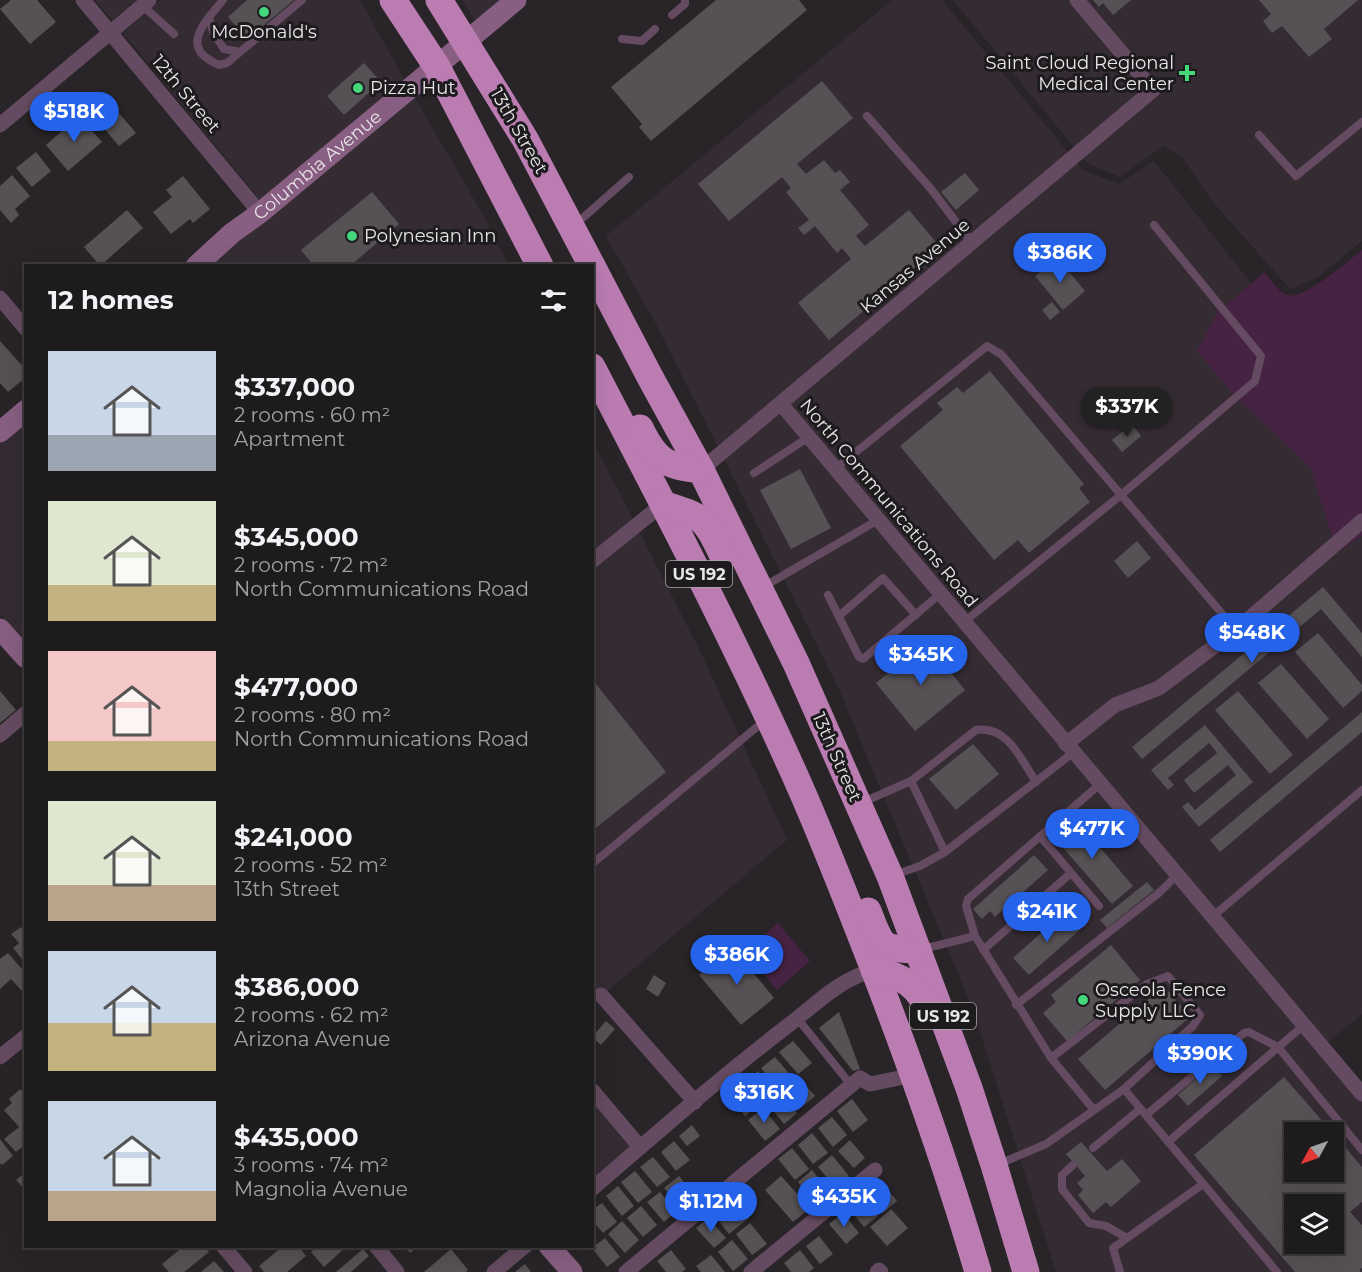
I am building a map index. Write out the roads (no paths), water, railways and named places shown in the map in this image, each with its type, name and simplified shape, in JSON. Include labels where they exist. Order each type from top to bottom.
[{"type":"highway","points":[[393,0],[437,67],[539,264]]},
{"type":"highway","name":"13th Street","points":[[439,0],[525,139],[591,264]]},
{"type":"highway","name":"13th Street","points":[[594,270],[701,470],[796,663],[890,876],[959,1060],[1026,1272]]},
{"type":"highway","points":[[594,348],[600,348],[653,451],[664,461],[677,467],[701,470]]},
{"type":"highway","name":"US 192","points":[[594,371],[734,644],[799,785],[850,906],[914,1075],[978,1272]]},
{"type":"highway","points":[[663,504],[695,514],[712,533],[802,719],[843,767]]},
{"type":"highway","points":[[799,785],[824,801],[878,936],[883,943],[894,950],[918,950]]},
{"type":"highway","points":[[874,970],[893,973],[910,983],[927,1006],[936,1037],[948,1054],[959,1060]]},
{"type":"street","name":"12th Street","points":[[83,0],[260,213]]},
{"type":"street","name":"Columbia Avenue","points":[[198,264],[232,233],[260,213],[516,0]]},
{"type":"street","name":"Kansas Avenue","points":[[701,470],[1153,90],[1077,0]]},
{"type":"street","points":[[0,125],[145,3]]},
{"type":"street","points":[[0,298],[24,327]]},
{"type":"street","name":"North Communications Road","points":[[781,404],[1362,1094]]},
{"type":"street","points":[[0,432],[24,412]]},
{"type":"street","points":[[594,559],[663,504]]},
{"type":"street","points":[[1070,748],[1115,705],[1159,688],[1236,630],[1362,522]]},
{"type":"street","points":[[0,629],[24,656]]},
{"type":"street","points":[[0,735],[24,715]]},
{"type":"street","points":[[594,1187],[744,1059],[836,987],[857,975],[874,970]]},
{"type":"street","points":[[601,995],[695,1102]]},
{"type":"street","points":[[0,1057],[24,1038]]},
{"type":"street","points":[[626,1272],[860,1078],[870,1084],[914,1075]]},
{"type":"street","points":[[594,1092],[640,1148]]},
{"type":"street","points":[[751,1272],[875,1170]]},
{"type":"street","points":[[225,1248],[245,1272]]},
{"type":"street","points":[[378,1248],[397,1272]]},
{"type":"street","points":[[494,1272],[523,1248]]},
{"type":"street","points":[[551,1248],[572,1272]]},
{"type":"lane","points":[[223,0],[201,27],[197,38],[198,50],[206,60],[219,65],[227,63],[303,0]]},
{"type":"lane","points":[[672,15],[685,4],[685,0]]},
{"type":"lane","points":[[145,3],[174,34]]},
{"type":"lane","points":[[209,17],[213,32],[224,49],[240,52]]},
{"type":"lane","points":[[622,39],[642,40],[655,29]]},
{"type":"lane","points":[[867,116],[931,189],[972,243]]},
{"type":"lane","points":[[1259,135],[1296,176],[1362,122]]},
{"type":"lane","points":[[572,227],[629,177]]},
{"type":"lane","points":[[964,622],[1121,495],[1255,381],[1261,356],[1154,225]]},
{"type":"lane","points":[[835,469],[987,346],[1001,354],[1236,630]]},
{"type":"lane","points":[[754,473],[808,437]]},
{"type":"lane","points":[[759,589],[878,520]]},
{"type":"lane","points":[[839,616],[883,578],[916,615]]},
{"type":"lane","points":[[828,595],[863,659],[940,594]]},
{"type":"lane","points":[[594,862],[768,717]]},
{"type":"lane","points":[[858,804],[911,781],[975,729],[987,728],[1000,733],[1010,742],[1036,782]]},
{"type":"lane","points":[[890,876],[920,866],[945,852],[1036,782],[1070,748]]},
{"type":"lane","points":[[911,781],[945,852]]},
{"type":"lane","points":[[1095,1110],[1051,1058],[1017,1005],[975,936],[966,906],[968,899],[1100,784]]},
{"type":"lane","points":[[1212,917],[1362,790]]},
{"type":"lane","points":[[1040,836],[1100,906]]},
{"type":"lane","points":[[983,950],[1071,873]]},
{"type":"lane","points":[[1017,1005],[1160,892],[1177,875]]},
{"type":"lane","points":[[918,950],[975,936]]},
{"type":"lane","points":[[994,1166],[1046,1144],[1124,1089],[1192,1026],[1200,1015],[1168,976],[1147,984],[1051,1058]]},
{"type":"lane","points":[[797,1018],[851,1085]]},
{"type":"lane","points":[[1168,1142],[1304,1025]]},
{"type":"lane","points":[[1093,1148],[1244,1033],[1249,1032],[1278,1047],[1362,1150]]},
{"type":"lane","points":[[1124,1089],[1277,1272]]},
{"type":"lane","points":[[1073,1165],[1062,1175],[1062,1189],[1089,1223],[1106,1226],[1127,1238]]},
{"type":"lane","points":[[1120,1272],[1113,1248],[1203,1184]]},
{"type":"place","name":"McDonald's","points":[[264,12]]},
{"type":"place","name":"Saint Cloud Regional Medical Center","points":[[1187,73]]},
{"type":"place","name":"Pizza Hut","points":[[358,88]]},
{"type":"place","name":"Polynesian Inn","points":[[352,236]]},
{"type":"place","name":"Osceola Fence Supply LLC","points":[[1083,1000]]}]
